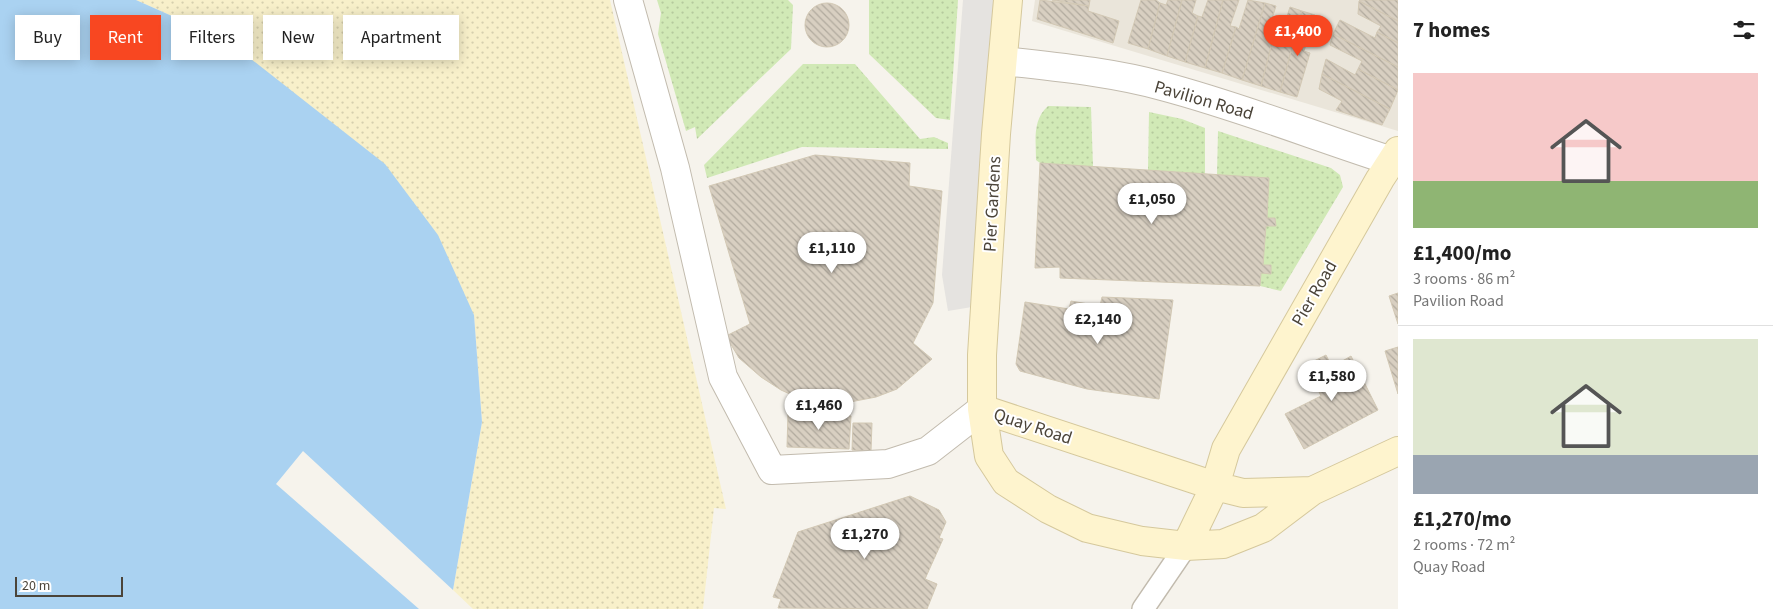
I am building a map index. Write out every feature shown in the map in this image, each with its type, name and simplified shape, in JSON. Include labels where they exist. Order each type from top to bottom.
[{"type":"street","points":[[628,0],[675,168],[699,282],[723,377],[772,470],[888,464],[928,451],[982,409]]},
{"type":"street","name":"Pier Gardens","points":[[982,409],[982,355],[996,134],[1008,0]]},
{"type":"street","name":"Pavilion Road","points":[[1004,61],[1110,75],[1161,86],[1396,158]]},
{"type":"street","name":"Pier Road","points":[[1186,546],[1214,486],[1226,449],[1396,158]]},
{"type":"street","name":"Quay Road","points":[[1312,492],[1243,493],[1214,486],[982,409],[989,456],[1006,482],[1048,509],[1087,528],[1142,542],[1186,546],[1223,544],[1263,528],[1312,492],[1398,450]]},
{"type":"lane","points":[[1143,609],[1186,546]]},
{"type":"shaded area","points":[[963,0],[994,0],[972,307],[948,311],[942,275]]},
{"type":"shaded area","points":[[1035,0],[1398,0],[1398,131],[1032,21]]},
{"type":"green space","points":[[657,0],[788,0],[793,5],[791,49],[697,139],[695,127],[686,131],[658,34],[661,13]]},
{"type":"green space","points":[[869,0],[958,0],[950,120],[936,118],[869,54]]},
{"type":"green space","points":[[803,64],[855,64],[920,139],[934,137],[948,143],[948,149],[802,147],[707,178],[704,165]]},
{"type":"green space","points":[[1048,106],[1091,107],[1093,167],[1040,163],[1036,160],[1037,124]]},
{"type":"green space","points":[[1149,112],[1182,119],[1205,128],[1205,174],[1148,170]]},
{"type":"green space","points":[[1218,131],[1331,168],[1340,175],[1343,187],[1281,291],[1260,286],[1261,273],[1271,273],[1271,265],[1263,265],[1266,226],[1276,225],[1275,218],[1267,218],[1269,178],[1217,175]]},
{"type":"sand","points":[[136,0],[610,0],[726,509],[714,508],[703,609],[473,609],[453,590],[482,422],[474,315],[245,60],[253,60],[253,15],[171,16]]},
{"type":"water","points":[[0,0],[136,0],[171,16],[171,60],[252,60],[385,164],[438,235],[474,315],[482,422],[453,590],[303,451],[276,484],[419,609],[0,609]]},
{"type":"building","points":[[1040,0],[1089,6],[1088,11],[1119,21],[1113,43],[1037,19]]},
{"type":"building","points":[[1052,0],[1090,0],[1089,6]]},
{"type":"building","points":[[1141,0],[1156,0],[1160,3],[1148,49],[1128,43]]},
{"type":"building","points":[[1168,0],[1182,0],[1167,56],[1148,49],[1160,3],[1166,5]]},
{"type":"building","points":[[1182,0],[1196,0],[1192,13],[1198,16],[1185,62],[1167,56]]},
{"type":"building","points":[[1208,0],[1223,0],[1205,68],[1185,62],[1198,16],[1202,17]]},
{"type":"building","points":[[1223,0],[1239,0],[1230,26],[1236,27],[1222,73],[1205,68]]},
{"type":"building","points":[[1248,0],[1265,3],[1242,80],[1222,73],[1236,27],[1239,29]]},
{"type":"building","points":[[1398,0],[1398,21],[1359,1]]},
{"type":"building","points":[[1359,1],[1398,21],[1398,43],[1377,32],[1381,26],[1358,14]]},
{"type":"building","points":[[823,3],[831,3],[843,9],[849,25],[843,41],[831,47],[823,47],[811,41],[805,29],[805,21],[811,9]]},
{"type":"building","points":[[1265,3],[1276,6],[1265,40],[1272,43],[1261,86],[1242,80]]},
{"type":"building","points":[[1290,7],[1302,11],[1280,92],[1261,86],[1272,43],[1278,44]]},
{"type":"building","points":[[1302,11],[1315,15],[1304,51],[1310,53],[1297,97],[1280,92]]},
{"type":"building","points":[[1340,20],[1375,38],[1377,32],[1398,43],[1398,67],[1333,34]]},
{"type":"building","points":[[1333,34],[1398,67],[1398,90],[1358,69],[1362,61],[1330,45]]},
{"type":"building","points":[[1326,59],[1355,75],[1358,69],[1398,90],[1390,109],[1322,74]]},
{"type":"building","points":[[1322,74],[1390,109],[1382,125],[1336,110],[1342,101],[1319,89]]},
{"type":"building","points":[[815,155],[910,163],[909,186],[942,191],[933,303],[913,343],[932,359],[897,389],[876,397],[827,404],[801,399],[781,390],[761,377],[739,358],[726,336],[750,324],[709,186]]},
{"type":"building","points":[[1040,163],[1269,178],[1267,218],[1275,218],[1276,226],[1266,226],[1263,265],[1271,265],[1271,274],[1261,273],[1260,286],[1060,278],[1060,267],[1035,268]]},
{"type":"building","points":[[1398,293],[1398,324],[1389,296]]},
{"type":"building","points":[[1102,297],[1173,300],[1159,399],[1087,389],[1020,371],[1016,364],[1025,302],[1069,309],[1071,301],[1100,306]]},
{"type":"building","points":[[1398,347],[1398,394],[1385,351]]},
{"type":"building","points":[[1326,355],[1332,367],[1351,356],[1378,410],[1304,449],[1285,414],[1321,396],[1306,365]]},
{"type":"building","points":[[788,413],[851,416],[849,449],[787,447]]},
{"type":"building","points":[[853,423],[872,423],[871,451],[852,450]]},
{"type":"building","points":[[910,496],[939,510],[946,522],[939,538],[943,539],[925,579],[937,584],[927,609],[778,608],[781,599],[773,597],[798,532]]}]
